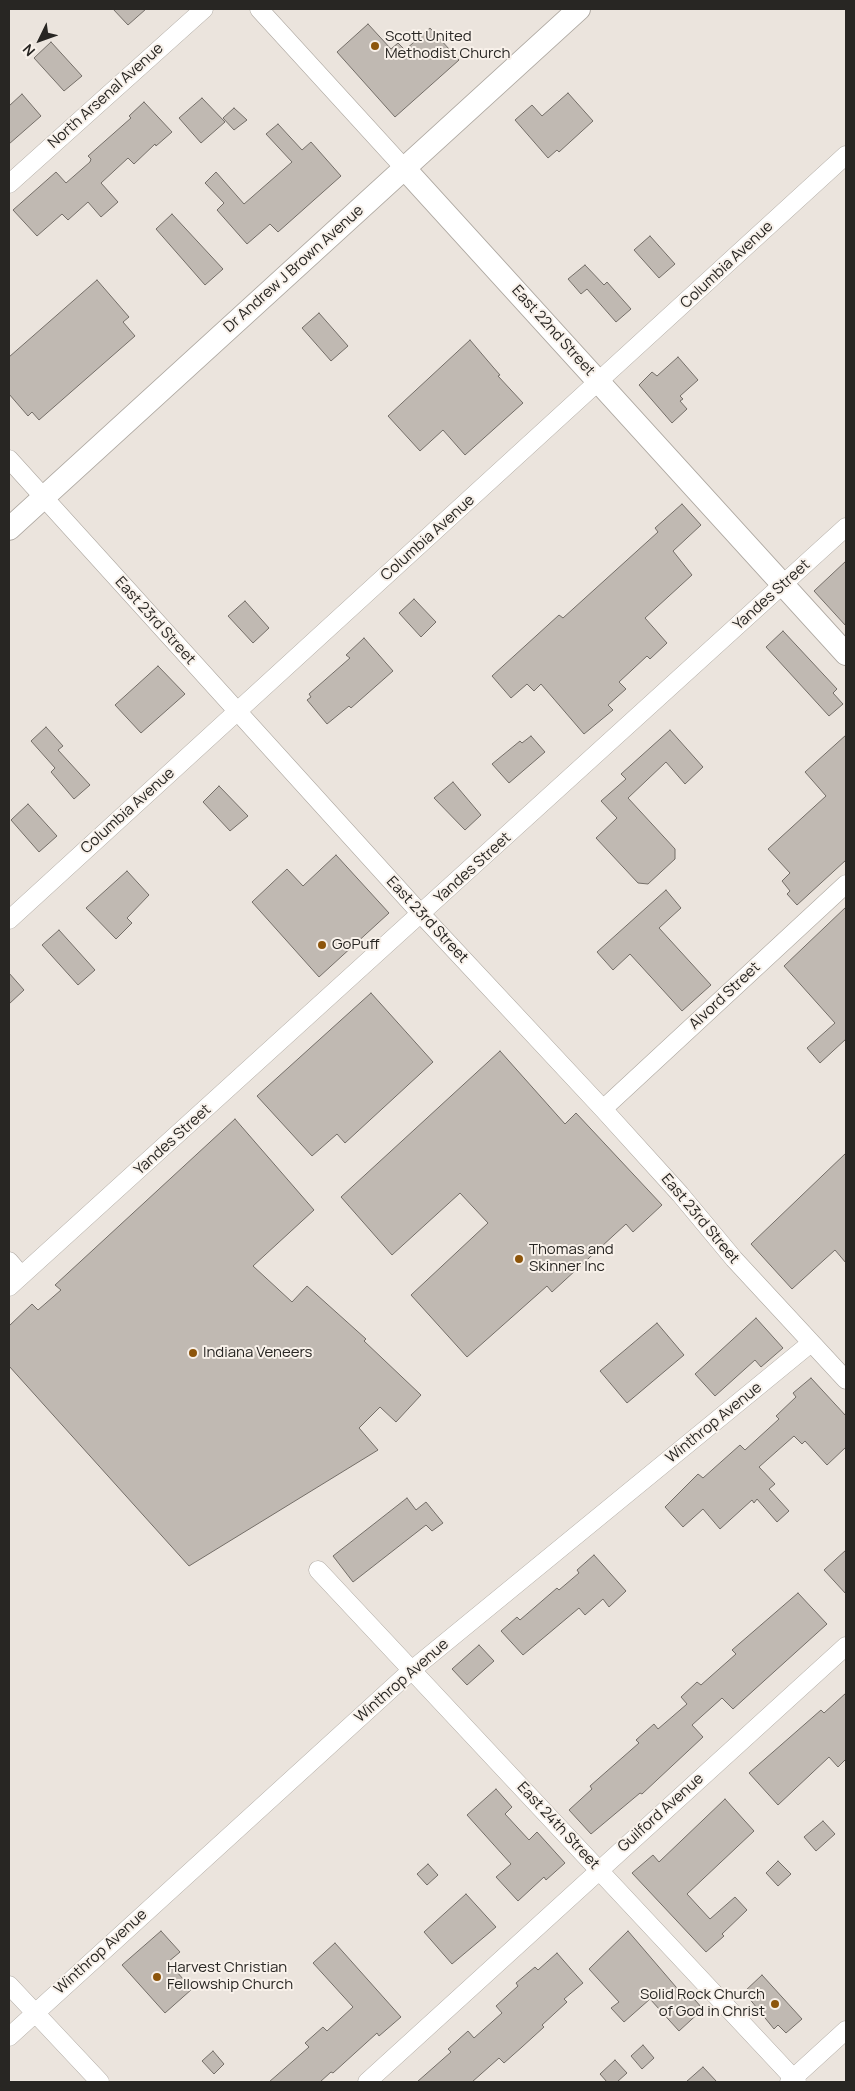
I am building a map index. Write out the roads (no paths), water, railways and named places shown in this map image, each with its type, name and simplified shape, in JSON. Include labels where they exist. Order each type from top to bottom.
[{"type":"main road","name":"Dr Andrew J Brown Avenue","points":[[9,529],[579,9]]},
{"type":"main road","name":"East 22nd Street","points":[[404,169],[846,654]]},
{"type":"street","name":"North Arsenal Avenue","points":[[9,184],[204,9]]},
{"type":"street","name":"East 22nd Street","points":[[259,9],[404,169]]},
{"type":"street","name":"Columbia Avenue","points":[[9,920],[600,382],[846,155]]},
{"type":"street","name":"East 23rd Street","points":[[9,459],[421,914],[603,1109],[680,1194],[734,1259],[846,1380]]},
{"type":"street","name":"Yandes Street","points":[[15,1281],[846,527]]},
{"type":"street","name":"Alvord Street","points":[[603,1109],[846,884]]},
{"type":"street","points":[[9,1262],[15,1281]]},
{"type":"street","name":"Winthrop Avenue","points":[[9,2037],[413,1669],[811,1344]]},
{"type":"street","name":"East 24th Street","points":[[318,1570],[413,1669],[793,2081]]},
{"type":"street","name":"Guilford Avenue","points":[[367,2082],[846,1646]]},
{"type":"street","points":[[9,1985],[100,2082]]},
{"type":"street","points":[[793,2081],[846,2030]]},
{"type":"place","name":"Scott United Methodist Church","points":[[375,46]]},
{"type":"place","name":"GoPuff","points":[[322,945]]},
{"type":"place","name":"Thomas and Skinner Inc","points":[[519,1259]]},
{"type":"place","name":"Indiana Veneers","points":[[193,1353]]},
{"type":"place","name":"Harvest Christian Fellowship Church","points":[[157,1977]]},
{"type":"place","name":"Solid Rock Church of God in Christ","points":[[775,2004]]}]
